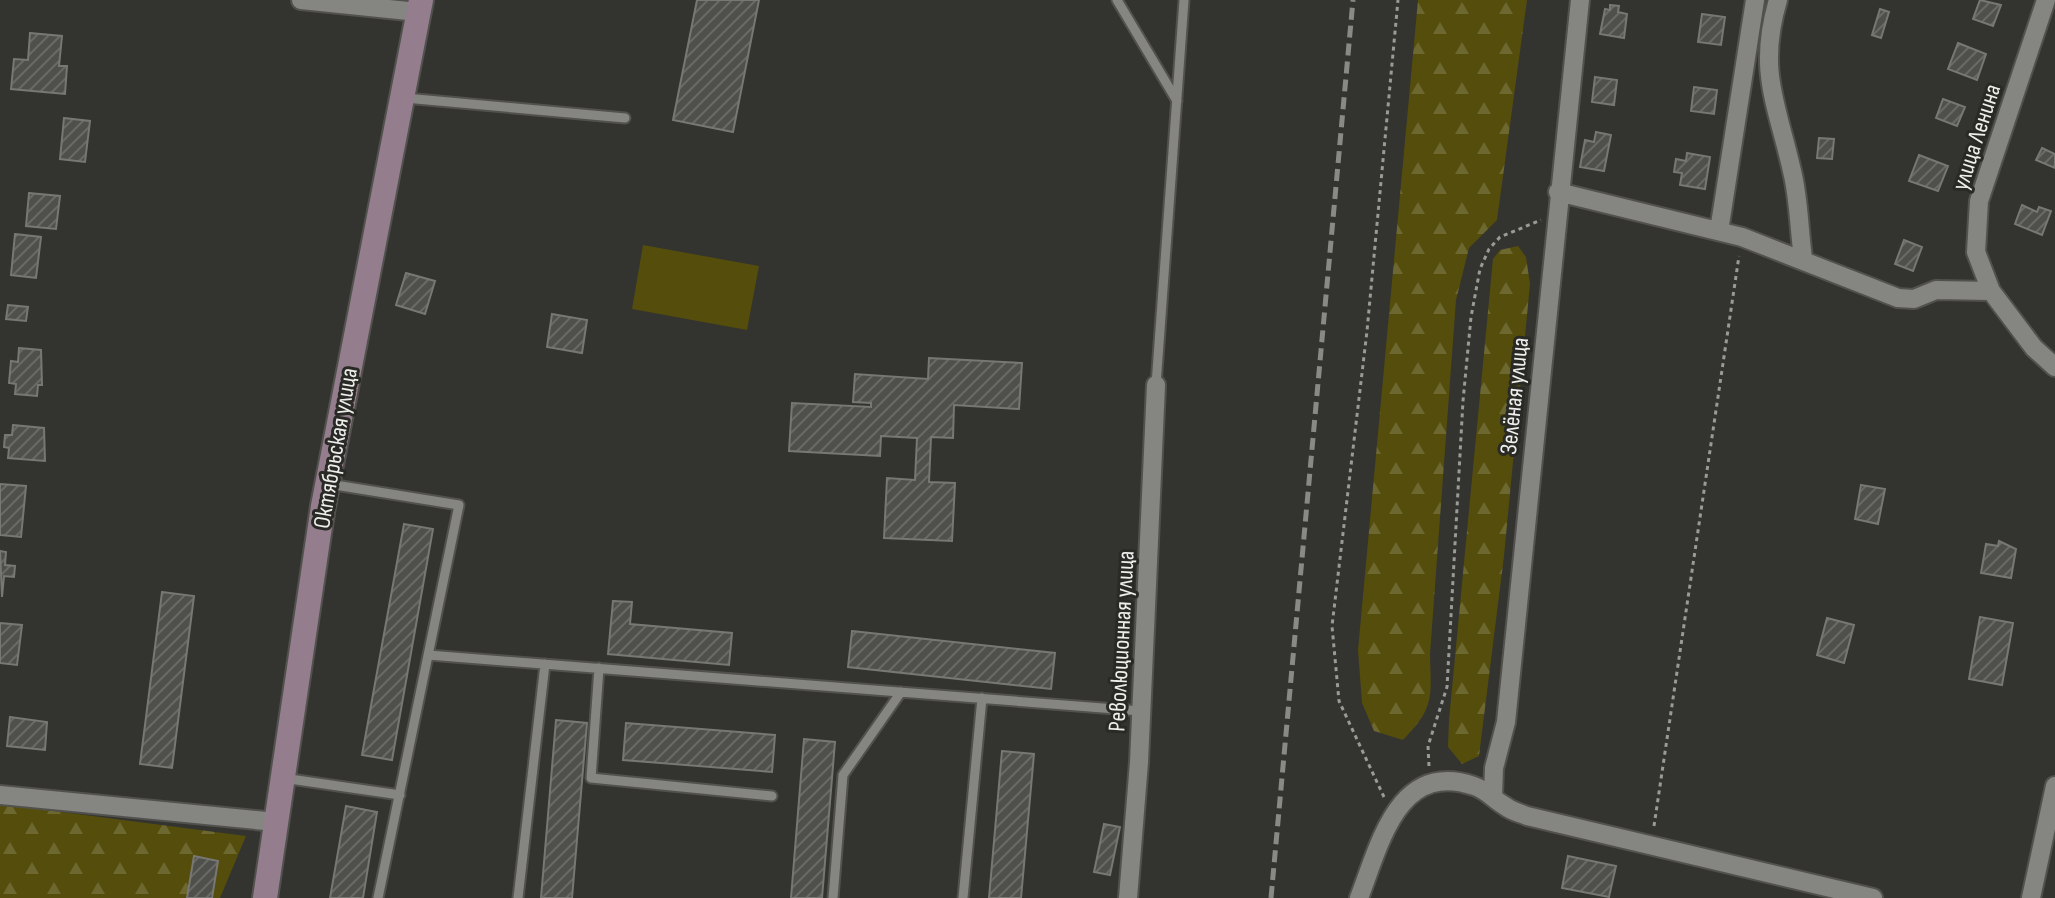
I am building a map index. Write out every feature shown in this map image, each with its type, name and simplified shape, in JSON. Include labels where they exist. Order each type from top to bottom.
[{"type":"main road","name":"Октябрьская улица","points":[[265,898],[327,484],[420,6]]},
{"type":"street","points":[[301,0],[420,6]]},
{"type":"street","name":"Зелёная улица","points":[[1493,796],[1494,768],[1506,722],[1580,0]]},
{"type":"street","points":[[1719,231],[1755,0]]},
{"type":"street","points":[[1778,0],[1767,61],[1769,85],[1793,173],[1803,258]]},
{"type":"street","name":"улица Ленина","points":[[2046,0],[1979,201],[1976,252],[1991,291],[2034,348],[2055,367]]},
{"type":"street","points":[[1558,192],[1742,237],[1803,258],[1898,298],[1914,299],[1936,290],[1991,291]]},
{"type":"street","name":"Революционная улица","points":[[1128,898],[1141,711],[1156,385]]},
{"type":"street","points":[[1359,898],[1396,809],[1430,783],[1445,778],[1477,786],[1504,806],[1527,816],[1873,898]]},
{"type":"street","points":[[2031,898],[2055,786]]},
{"type":"street","points":[[0,795],[276,822]]},
{"type":"lane","points":[[1117,0],[1177,101]]},
{"type":"lane","points":[[1156,385],[1184,0]]},
{"type":"lane","points":[[402,98],[625,118]]},
{"type":"lane","points":[[327,484],[459,505],[378,898]]},
{"type":"lane","points":[[428,655],[1141,711]]},
{"type":"lane","points":[[518,898],[545,664]]},
{"type":"lane","points":[[599,668],[591,778],[772,796]]},
{"type":"lane","points":[[833,898],[843,775],[901,692]]},
{"type":"lane","points":[[963,898],[982,698]]},
{"type":"lane","points":[[283,778],[400,795]]},
{"type":"path","points":[[1396,809],[1339,701],[1332,626],[1367,331],[1398,0]]},
{"type":"path","points":[[1430,783],[1428,746],[1447,687],[1463,401],[1471,317],[1480,269],[1489,249],[1500,237],[1529,223],[1556,216]]},
{"type":"path","points":[[1651,844],[1742,237]]},
{"type":"green space","points":[[1418,0],[1527,0],[1497,220],[1469,248],[1456,300],[1429,701],[1421,719],[1403,740],[1374,731],[1362,703],[1358,650]]},
{"type":"green space","points":[[643,245],[759,266],[747,330],[632,309]]},
{"type":"green space","points":[[1518,246],[1526,257],[1530,284],[1504,556],[1479,756],[1462,764],[1448,747],[1449,720],[1493,259],[1500,250]]},
{"type":"green space","points":[[0,804],[246,836],[220,898],[0,898]]},
{"type":"building","points":[[697,0],[759,0],[733,132],[673,120]]},
{"type":"building","points":[[1980,0],[2001,5],[1993,26],[1973,19]]},
{"type":"building","points":[[1610,5],[1619,6],[1618,12],[1627,14],[1624,38],[1600,34],[1605,9],[1610,10]]},
{"type":"building","points":[[1880,9],[1889,12],[1881,38],[1872,35]]},
{"type":"building","points":[[1702,14],[1725,17],[1721,45],[1698,42]]},
{"type":"building","points":[[30,33],[62,36],[59,66],[67,66],[65,94],[11,89],[14,59],[28,60]]},
{"type":"building","points":[[1958,43],[1986,54],[1977,80],[1948,69]]},
{"type":"building","points":[[1595,77],[1617,80],[1614,105],[1592,102]]},
{"type":"building","points":[[1694,87],[1717,90],[1714,114],[1691,111]]},
{"type":"building","points":[[1943,99],[1965,107],[1957,126],[1936,118]]},
{"type":"building","points":[[64,118],[90,121],[85,162],[60,159]]},
{"type":"building","points":[[1596,132],[1611,135],[1604,171],[1580,167],[1585,140],[1594,142]]},
{"type":"building","points":[[1819,138],[1834,139],[1832,159],[1817,158]]},
{"type":"building","points":[[2042,148],[2055,154],[2055,168],[2036,160]]},
{"type":"building","points":[[1687,153],[1710,157],[1705,189],[1680,185],[1682,173],[1674,172],[1676,159],[1686,161]]},
{"type":"building","points":[[1919,155],[1948,166],[1938,191],[1909,181]]},
{"type":"building","points":[[29,193],[60,196],[56,229],[26,226]]},
{"type":"building","points":[[2022,205],[2037,212],[2039,207],[2051,211],[2042,235],[2015,224]]},
{"type":"building","points":[[15,234],[41,237],[36,278],[11,275]]},
{"type":"building","points":[[1904,240],[1922,247],[1913,271],[1895,264]]},
{"type":"building","points":[[406,273],[435,281],[425,314],[396,305]]},
{"type":"building","points":[[8,305],[28,307],[26,321],[6,319]]},
{"type":"building","points":[[552,314],[587,320],[582,353],[547,347]]},
{"type":"building","points":[[19,348],[41,350],[42,385],[38,385],[37,396],[15,394],[16,384],[9,383],[11,361],[18,362]]},
{"type":"building","points":[[929,358],[1022,363],[1019,409],[954,405],[953,438],[931,437],[929,482],[955,483],[952,541],[884,538],[887,478],[915,480],[917,438],[881,436],[880,456],[789,451],[792,403],[871,407],[871,403],[853,402],[855,374],[928,379]]},
{"type":"building","points":[[13,425],[44,428],[45,461],[8,458],[9,448],[4,447],[5,435],[12,435]]},
{"type":"building","points":[[0,484],[26,486],[21,537],[0,535]]},
{"type":"building","points":[[1861,485],[1885,489],[1878,524],[1855,519]]},
{"type":"building","points":[[404,524],[433,529],[392,760],[362,755]]},
{"type":"building","points":[[1999,541],[2016,549],[2011,578],[1981,573],[1986,544],[1998,546]]},
{"type":"building","points":[[0,551],[6,552],[5,565],[15,566],[14,577],[4,576],[2,597]]},
{"type":"building","points":[[162,592],[194,596],[172,768],[140,764]]},
{"type":"building","points":[[613,601],[632,602],[630,624],[732,633],[729,665],[608,654]]},
{"type":"building","points":[[1980,617],[2013,623],[2002,685],[1969,679]]},
{"type":"building","points":[[1827,618],[1854,625],[1844,663],[1817,655]]},
{"type":"building","points":[[0,623],[22,625],[17,665],[0,663]]},
{"type":"building","points":[[852,631],[1055,653],[1051,689],[848,667]]},
{"type":"building","points":[[10,717],[47,722],[45,750],[7,746]]},
{"type":"building","points":[[556,720],[587,723],[572,898],[541,898]]},
{"type":"building","points":[[626,723],[775,735],[772,772],[623,760]]},
{"type":"building","points":[[804,739],[835,742],[822,898],[791,898]]},
{"type":"building","points":[[1002,751],[1034,754],[1021,898],[989,898]]},
{"type":"building","points":[[346,806],[377,812],[363,898],[330,898]]},
{"type":"building","points":[[1104,824],[1120,827],[1110,875],[1094,872]]},
{"type":"building","points":[[194,856],[218,861],[212,898],[187,898]]},
{"type":"building","points":[[1568,856],[1616,866],[1609,897],[1562,888]]},
{"type":"railway","points":[[1271,898],[1353,0]]}]
